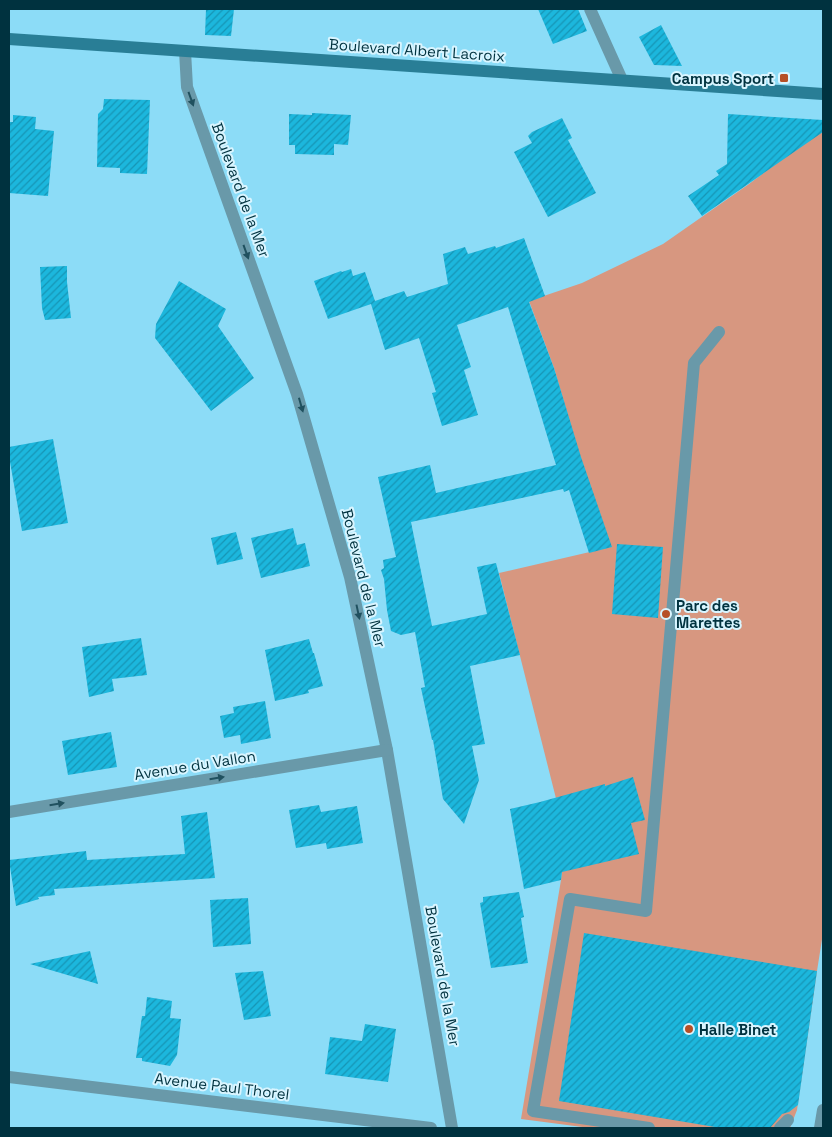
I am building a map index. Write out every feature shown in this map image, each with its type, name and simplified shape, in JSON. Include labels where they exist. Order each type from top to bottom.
[{"type":"street","points":[[590,9],[622,80]]},
{"type":"street","name":"Boulevard Albert Lacroix","points":[[9,39],[823,94]]},
{"type":"street","name":"Boulevard de la Mer","points":[[185,51],[187,87],[298,394],[350,577],[388,750],[452,1128]]},
{"type":"street","points":[[649,1128],[533,1112],[570,899],[646,911],[694,363],[719,332]]},
{"type":"street","name":"Avenue du Vallon","points":[[9,812],[388,750]]},
{"type":"street","name":"Avenue Paul Thorel","points":[[9,1077],[431,1128]]},
{"type":"street","points":[[820,1128],[823,1110]]},
{"type":"shaded area","name":"Parc des Marettes","points":[[823,129],[823,933],[797,1110],[790,1128],[590,1128],[521,1119],[561,880],[566,838],[499,573],[607,548],[554,368],[529,301],[582,283],[663,244]]},
{"type":"building","points":[[206,9],[234,9],[231,36],[205,35]]},
{"type":"building","points":[[538,9],[578,9],[587,31],[553,44]]},
{"type":"building","points":[[661,25],[682,66],[654,65],[639,37]]},
{"type":"building","points":[[104,99],[150,100],[147,174],[120,173],[120,168],[97,167],[98,114],[103,109]]},
{"type":"building","points":[[312,113],[351,115],[348,145],[334,144],[334,155],[295,154],[295,145],[289,145],[289,114],[312,115]]},
{"type":"building","points":[[728,114],[823,120],[823,132],[702,216],[688,196],[719,175],[716,171],[727,164]]},
{"type":"building","points":[[13,115],[36,117],[35,129],[54,131],[48,196],[9,193],[9,136],[10,122],[13,122]]},
{"type":"building","points":[[562,118],[572,138],[568,140],[596,193],[548,217],[514,152],[532,143],[528,136],[532,132]]},
{"type":"building","points":[[524,238],[545,296],[529,302],[554,368],[581,457],[612,547],[589,553],[569,490],[564,492],[563,489],[411,522],[432,626],[487,614],[477,567],[496,563],[520,655],[470,666],[485,744],[472,746],[479,780],[464,824],[443,799],[433,740],[421,688],[425,687],[415,632],[401,635],[391,631],[384,579],[381,570],[384,568],[383,560],[396,557],[378,477],[430,465],[436,493],[556,465],[508,307],[457,325],[471,367],[464,370],[478,415],[442,426],[432,393],[436,392],[419,338],[385,350],[371,304],[328,319],[314,281],[351,269],[353,276],[365,272],[375,301],[404,291],[407,297],[448,284],[443,254],[465,247],[468,254],[495,246],[496,248]]},
{"type":"building","points":[[67,266],[71,318],[45,320],[42,308],[40,267]]},
{"type":"building","points":[[179,281],[226,309],[218,326],[254,378],[211,411],[155,338],[156,324]]},
{"type":"building","points":[[53,439],[68,523],[22,531],[9,447]]},
{"type":"building","points":[[293,528],[297,545],[305,543],[310,566],[261,578],[251,538]]},
{"type":"building","points":[[236,532],[243,559],[217,565],[211,538]]},
{"type":"building","points":[[617,544],[663,547],[658,618],[612,614]]},
{"type":"building","points":[[141,638],[147,675],[112,679],[114,691],[89,697],[82,647]]},
{"type":"building","points":[[309,639],[323,686],[308,690],[309,693],[275,701],[265,650]]},
{"type":"building","points":[[265,701],[271,738],[241,744],[240,735],[224,738],[220,716],[234,713],[233,707]]},
{"type":"building","points":[[111,732],[117,767],[68,775],[62,741]]},
{"type":"building","points":[[633,777],[645,820],[631,823],[639,854],[562,872],[561,880],[524,889],[510,809],[605,784],[605,786]]},
{"type":"building","points":[[319,805],[321,812],[357,806],[363,843],[327,849],[326,843],[296,848],[289,810]]},
{"type":"building","points":[[207,812],[215,878],[54,889],[55,895],[38,897],[39,899],[16,906],[9,860],[86,851],[87,860],[185,854],[181,816]]},
{"type":"building","points":[[519,892],[524,917],[521,918],[528,963],[491,968],[480,903],[483,902],[483,897]]},
{"type":"building","points":[[248,898],[251,944],[213,947],[210,900]]},
{"type":"building","name":"Halle Binet","points":[[584,933],[817,971],[798,1105],[789,1112],[782,1114],[770,1128],[721,1128],[559,1101]]},
{"type":"building","points":[[90,951],[98,984],[30,964]]},
{"type":"building","points":[[263,971],[271,1016],[244,1020],[235,973]]},
{"type":"building","points":[[147,997],[172,1001],[170,1018],[181,1019],[177,1055],[170,1066],[142,1061],[142,1058],[136,1058],[142,1016],[145,1016]]},
{"type":"building","points":[[365,1024],[396,1029],[388,1082],[325,1074],[330,1037],[362,1041]]},
{"type":"place","name":"Campus Sport","points":[[784,78]]},
{"type":"place","name":"Parc des Marettes","points":[[666,614]]},
{"type":"place","name":"Halle Binet","points":[[689,1029]]}]
